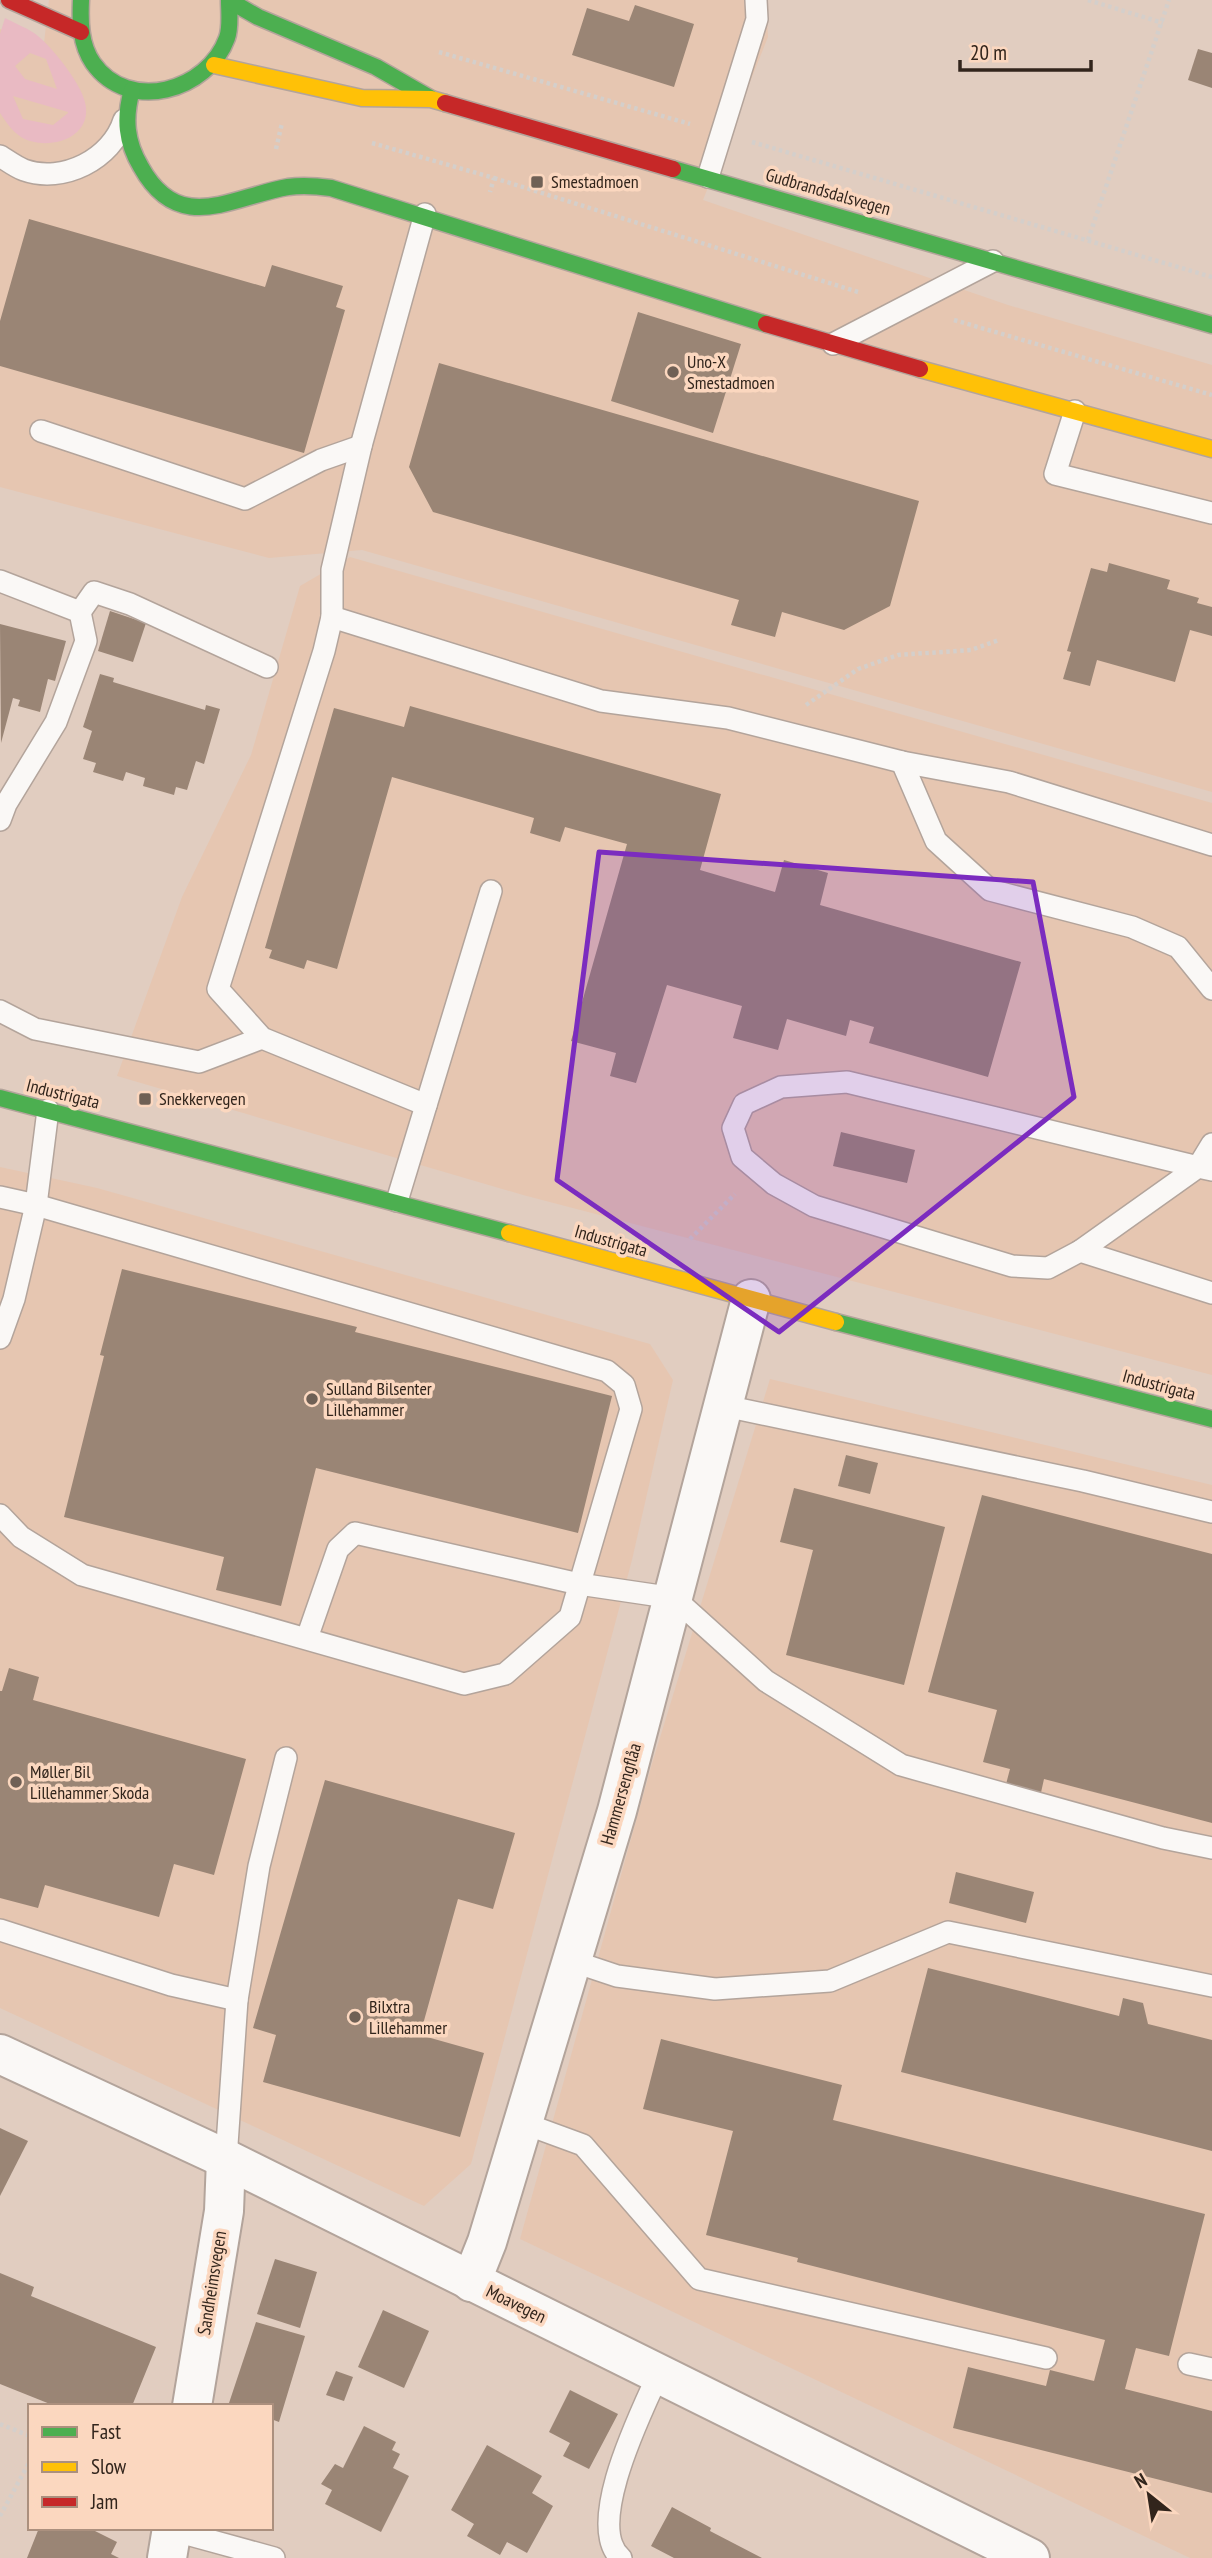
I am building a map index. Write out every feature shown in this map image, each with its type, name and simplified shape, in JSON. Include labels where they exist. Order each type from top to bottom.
[{"type":"street","points":[[9,0],[81,32]]},
{"type":"street","points":[[81,0],[81,32],[88,53],[101,71],[132,90],[151,93],[174,91],[198,81],[214,65],[226,46],[231,18],[229,0]]},
{"type":"street","name":"Gudbrandsdalsvegen","points":[[229,0],[258,17],[376,67],[431,99],[1212,325]]},
{"type":"street","name":"Gudbrandsdalsvegen","points":[[214,65],[362,98],[431,99]]},
{"type":"street","points":[[132,90],[126,115],[143,173],[169,200],[187,207],[205,210],[230,205],[267,191],[300,184],[327,187],[425,214],[477,233],[833,344],[1212,449]]},
{"type":"street","name":"Industrigata","points":[[0,1098],[397,1201],[751,1300],[1212,1419]]},
{"type":"street","name":"Hammersengflåa","points":[[471,2282],[487,2242],[617,1811],[751,1300]]},
{"type":"street","name":"Moavegen","points":[[0,2054],[226,2160],[1030,2558]]},
{"type":"street","name":"Sandheimsvegen","points":[[192,2404],[224,2211],[226,2160]]},
{"type":"lane","points":[[708,177],[757,19],[756,0]]},
{"type":"lane","points":[[0,156],[23,170],[65,173],[92,161],[104,152],[122,128],[126,115]]},
{"type":"lane","points":[[425,214],[361,446],[332,570],[332,617],[218,989],[262,1038],[426,1105]]},
{"type":"lane","points":[[833,344],[994,261]]},
{"type":"lane","points":[[1075,411],[1055,474],[1212,513]]},
{"type":"lane","points":[[41,431],[245,499],[321,460],[361,446]]},
{"type":"lane","points":[[0,581],[80,612]]},
{"type":"lane","points":[[0,820],[6,804],[57,722],[86,641],[80,612],[93,592],[130,604],[267,667]]},
{"type":"lane","points":[[332,617],[601,701],[728,718],[902,762],[1009,782],[1212,845]]},
{"type":"lane","points":[[902,762],[936,841],[990,890],[1132,927],[1178,947],[1212,989]]},
{"type":"lane","points":[[397,1201],[491,891]]},
{"type":"lane","points":[[0,1011],[35,1029],[199,1062],[262,1038]]},
{"type":"lane","points":[[1205,1169],[847,1082],[781,1087],[744,1104],[733,1128],[742,1157],[764,1175],[814,1206],[1012,1266],[1048,1268],[1080,1251],[1205,1169],[1212,1144]]},
{"type":"lane","points":[[0,1338],[14,1299],[36,1205],[48,1110]]},
{"type":"lane","points":[[0,1197],[36,1205],[607,1371],[624,1385],[631,1409],[570,1617],[505,1674],[464,1684],[82,1575],[21,1537],[0,1515]]},
{"type":"lane","points":[[1080,1251],[1212,1293]]},
{"type":"lane","points":[[725,1406],[1083,1481],[1212,1512]]},
{"type":"lane","points":[[307,1638],[338,1549],[355,1533],[579,1584],[674,1598],[766,1681],[901,1765],[1163,1838],[1212,1848]]},
{"type":"lane","points":[[226,2160],[237,2000],[259,1867],[286,1758]]},
{"type":"lane","points":[[0,1930],[171,1985],[237,2000]]},
{"type":"lane","points":[[572,1961],[617,1976],[715,1989],[830,1981],[948,1931],[1212,1986]]},
{"type":"lane","points":[[523,2123],[583,2145],[699,2279],[1046,2358]]},
{"type":"lane","points":[[1189,2364],[1212,2369]]},
{"type":"lane","points":[[621,2558],[616,2553],[611,2538],[612,2498],[617,2474],[658,2375]]},
{"type":"lane","points":[[170,2539],[274,2558]]},
{"type":"path","points":[[1088,0],[1163,23]]},
{"type":"path","points":[[1088,240],[1169,0]]},
{"type":"path","points":[[474,63],[1212,276]]},
{"type":"path","points":[[370,142],[908,307],[1212,395]]},
{"type":"path","points":[[477,233],[494,178]]},
{"type":"path","points":[[780,730],[813,699],[858,669],[898,656],[971,650],[999,640]]},
{"type":"path","points":[[682,1248],[731,1196],[764,1175]]},
{"type":"path","points":[[0,2424],[28,2435]]},
{"type":"path","points":[[0,2515],[28,2465]]},
{"type":"highlighted area","points":[[599,852],[1033,882],[1074,1097],[779,1332],[557,1180]]},
{"type":"shaded area","points":[[49,0],[766,0],[768,37],[703,200],[1008,305],[1212,365],[1212,792],[362,550],[269,558],[0,487],[0,29],[44,43]]},
{"type":"shaded area","points":[[5,18],[34,33],[66,67],[80,89],[86,108],[85,119],[73,135],[52,143],[31,141],[18,135],[5,120],[0,113],[0,34]],"holes":[[[30,53],[46,59],[57,89],[25,79],[15,66]],[[13,96],[68,112],[68,113],[53,125],[23,119]]]},
{"type":"shaded area","points":[[350,557],[1212,803],[1212,1375],[523,1195],[117,1076],[182,897],[251,755],[300,586]]},
{"type":"shaded area","points":[[0,1167],[97,1188],[650,1344],[673,1380],[632,1560],[471,2164],[424,2206],[0,2008]]},
{"type":"shaded area","points":[[770,1379],[1212,1485],[1212,2558],[1190,2558],[520,2239],[651,1767]]},
{"type":"building","points":[[635,5],[694,24],[674,87],[572,55],[587,8],[629,21]]},
{"type":"building","points":[[1198,49],[1212,53],[1212,88],[1188,80]]},
{"type":"building","points":[[29,219],[265,287],[272,265],[343,286],[336,307],[345,310],[304,453],[0,366],[0,321]]},
{"type":"building","points":[[638,312],[741,344],[713,433],[611,401]]},
{"type":"building","points":[[439,363],[919,501],[890,606],[844,630],[782,612],[775,637],[731,625],[739,600],[433,512],[409,467]]},
{"type":"building","points":[[1109,563],[1170,580],[1167,589],[1199,598],[1197,603],[1212,607],[1212,636],[1190,630],[1175,682],[1097,660],[1090,686],[1063,679],[1071,652],[1067,651],[1091,568],[1107,572]]},
{"type":"building","points":[[110,611],[146,623],[133,662],[98,651]]},
{"type":"building","points":[[0,624],[66,641],[55,681],[48,679],[40,712],[18,706],[20,700],[13,698],[1,743]]},
{"type":"building","points":[[100,674],[114,678],[113,682],[205,710],[206,705],[220,709],[204,764],[196,761],[187,790],[176,787],[174,795],[143,786],[145,778],[126,772],[123,781],[93,772],[96,763],[83,759],[92,731],[83,727]]},
{"type":"building","points":[[410,706],[721,794],[700,870],[775,892],[784,860],[828,873],[820,905],[1021,962],[988,1077],[869,1043],[874,1027],[850,1020],[846,1036],[787,1019],[778,1050],[733,1038],[742,1006],[667,985],[636,1083],[610,1076],[616,1053],[571,1041],[627,844],[565,827],[560,842],[530,833],[534,818],[392,777],[337,969],[307,960],[304,969],[269,958],[272,950],[265,948],[334,708],[404,727]]},
{"type":"building","points":[[841,1132],[915,1150],[907,1183],[833,1166]]},
{"type":"building","points":[[122,1269],[357,1327],[355,1332],[612,1396],[578,1533],[316,1468],[281,1606],[216,1590],[224,1557],[64,1517],[104,1356],[100,1355]]},
{"type":"building","points":[[846,1455],[878,1463],[870,1494],[838,1486]]},
{"type":"building","points":[[794,1488],[945,1527],[904,1685],[786,1655],[813,1550],[780,1542]]},
{"type":"building","points":[[982,1495],[1212,1554],[1212,1823],[1044,1779],[1040,1797],[1005,1788],[1010,1769],[983,1762],[997,1710],[928,1692]]},
{"type":"building","points":[[9,1668],[39,1677],[33,1700],[246,1759],[214,1875],[174,1864],[159,1917],[45,1885],[38,1908],[0,1898],[0,1691]]},
{"type":"building","points":[[325,1780],[515,1833],[493,1909],[458,1899],[420,2035],[484,2053],[460,2137],[263,2082],[276,2035],[253,2028]]},
{"type":"building","points":[[956,1872],[1034,1892],[1026,1923],[949,1903]]},
{"type":"building","points":[[928,1968],[1119,2016],[1123,1998],[1143,2003],[1148,2024],[1212,2040],[1212,2151],[901,2072]]},
{"type":"building","points":[[661,2039],[842,2085],[833,2120],[1205,2214],[1169,2356],[1136,2348],[1125,2389],[1212,2411],[1212,2493],[953,2428],[968,2367],[1046,2386],[1050,2370],[1094,2381],[1105,2340],[797,2262],[798,2258],[706,2235],[733,2131],[643,2109]]},
{"type":"building","points":[[0,2128],[28,2141],[0,2196]]},
{"type":"building","points":[[275,2259],[317,2272],[300,2328],[257,2314]]},
{"type":"building","points":[[0,2273],[34,2287],[31,2296],[156,2347],[133,2404],[50,2404],[0,2384]]},
{"type":"building","points":[[383,2310],[429,2331],[404,2388],[358,2367]]},
{"type":"building","points":[[256,2322],[305,2336],[279,2422],[273,2420],[273,2404],[229,2404]]},
{"type":"building","points":[[336,2371],[353,2377],[344,2401],[326,2395]]},
{"type":"building","points":[[570,2390],[618,2414],[589,2469],[563,2456],[570,2443],[549,2432]]},
{"type":"building","points":[[364,2426],[396,2442],[392,2450],[400,2454],[393,2468],[409,2476],[381,2532],[325,2504],[332,2490],[321,2484],[335,2464],[343,2468]]},
{"type":"building","points":[[487,2445],[542,2476],[532,2493],[553,2506],[527,2553],[507,2542],[500,2555],[467,2536],[474,2524],[451,2510]]},
{"type":"building","points":[[672,2507],[711,2528],[710,2531],[762,2558],[674,2558],[651,2546]]},
{"type":"building","points":[[38,2530],[93,2530],[117,2542],[111,2554],[119,2558],[27,2558]]},
{"type":"traffic: fast","points":[[81,0],[83,40],[93,63],[108,79],[126,88],[146,91],[166,90],[186,83],[203,71],[217,56],[228,34],[229,0]]},
{"type":"traffic: fast","points":[[230,1],[258,17],[376,67],[430,98]]},
{"type":"traffic: fast","points":[[132,90],[127,120],[132,148],[156,188],[172,201],[207,207],[288,187],[331,188],[766,324]]},
{"type":"traffic: fast","points":[[673,169],[1212,325]]},
{"type":"traffic: fast","points":[[0,1098],[509,1233]]},
{"type":"traffic: fast","points":[[836,1322],[1212,1419]]},
{"type":"traffic: slow","points":[[214,65],[362,98],[431,99],[445,103]]},
{"type":"traffic: slow","points":[[920,369],[1212,449]]},
{"type":"traffic: slow","points":[[509,1233],[836,1322]]},
{"type":"traffic: jam","points":[[9,0],[81,32]]},
{"type":"traffic: jam","points":[[445,103],[673,169]]},
{"type":"traffic: jam","points":[[766,324],[920,369]]},
{"type":"place","name":"Smestadmoen","points":[[537,182]]},
{"type":"place","name":"Uno-X Smestadmoen","points":[[673,372]]},
{"type":"place","name":"Snekkervegen","points":[[145,1099]]},
{"type":"place","name":"Sulland Bilsenter Lillehammer","points":[[312,1399]]},
{"type":"place","name":"Møller Bil Lillehammer Skoda","points":[[16,1782]]},
{"type":"place","name":"Bilxtra Lillehammer","points":[[355,2017]]}]
